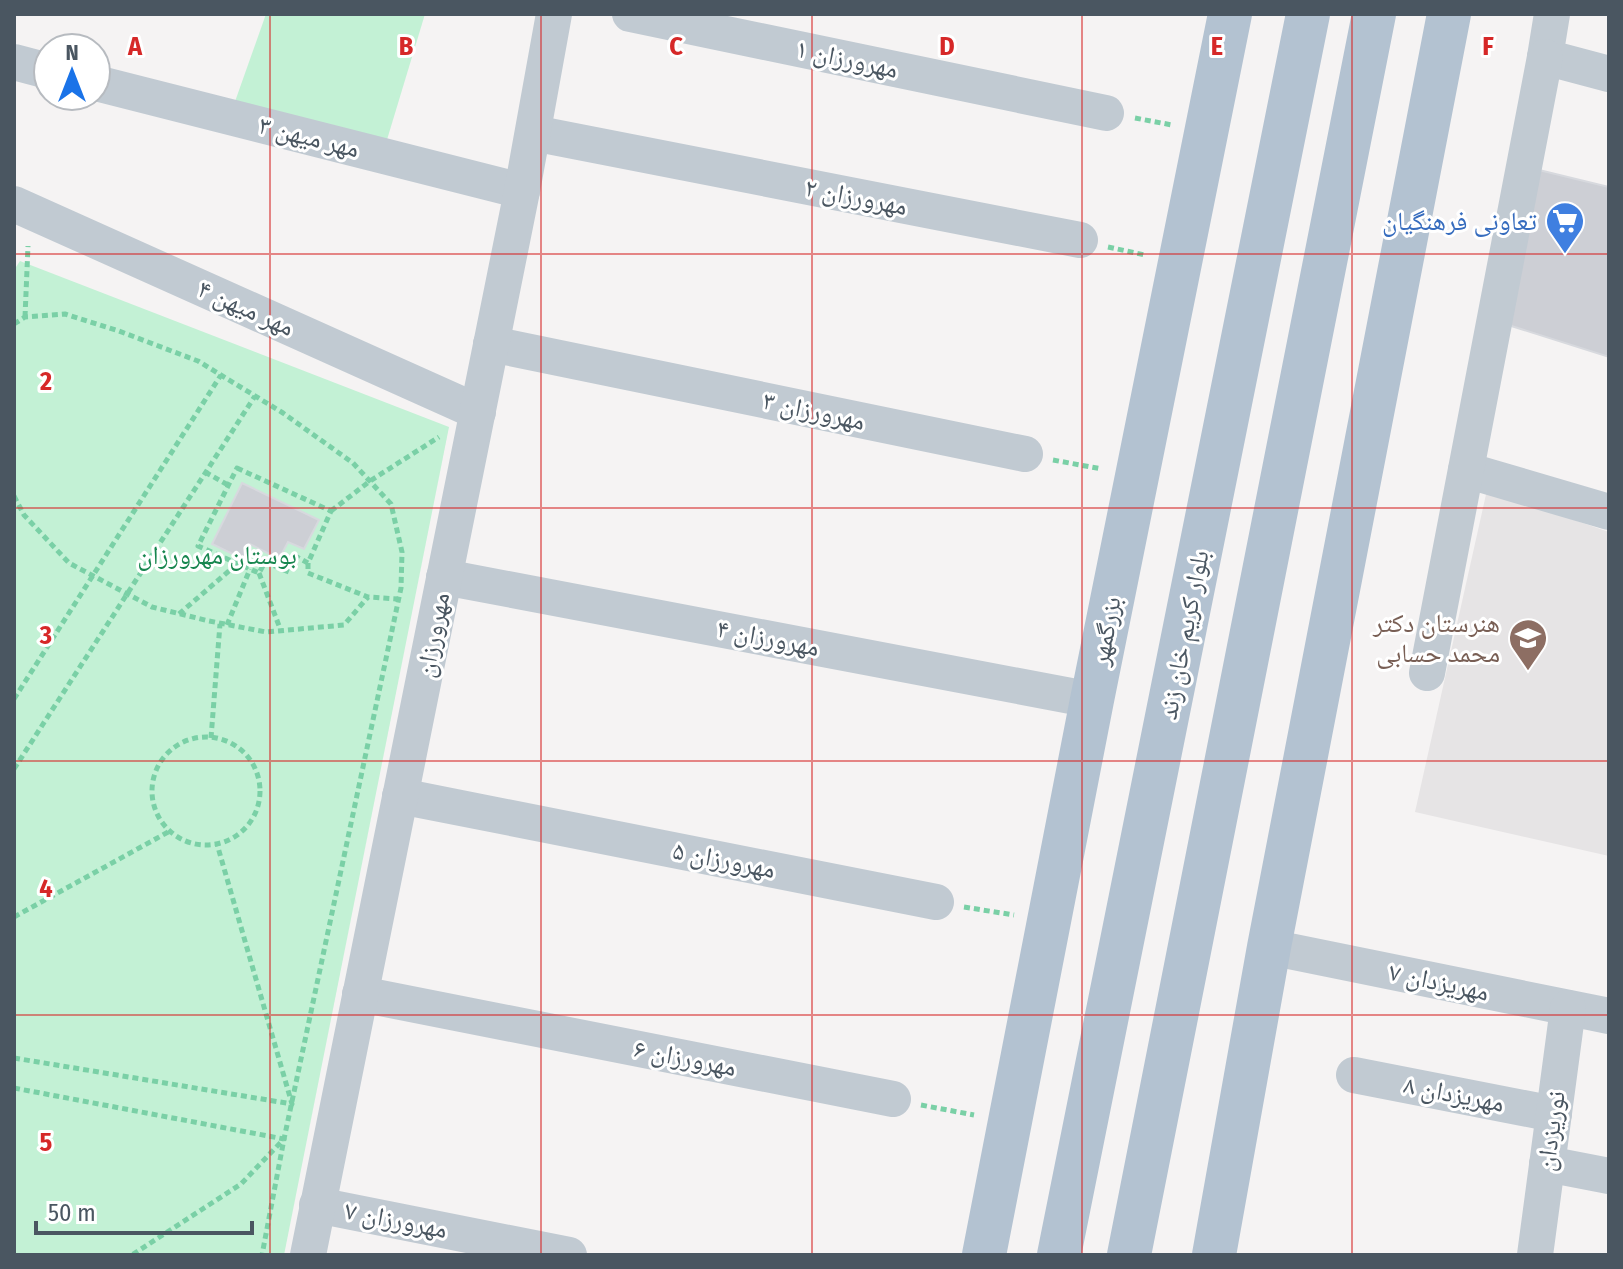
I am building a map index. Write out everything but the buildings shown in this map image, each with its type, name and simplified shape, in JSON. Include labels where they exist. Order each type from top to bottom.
[{"type":"main road","name":"بزرگمهر","points":[[984,1255],[1226,35],[1197,14]]},
{"type":"main road","name":"بلوار کریم خان زند","points":[[1059,1255],[1308,14]]},
{"type":"main road","points":[[1129,1255],[1374,14]]},
{"type":"main road","points":[[1214,1255],[1269,947],[1449,14]]},
{"type":"street","name":"مهرورزان","points":[[308,1255],[522,191],[554,14]]},
{"type":"street","name":"مهرورزان ۱","points":[[630,14],[1106,113]]},
{"type":"street","points":[[1427,673],[1552,14]]},
{"type":"street","points":[[1545,57],[1609,74]]},
{"type":"street","name":"مهر میهن ۳","points":[[112,87],[522,191]]},
{"type":"street","name":"مهرورزان ۲","points":[[533,133],[1080,240]]},
{"type":"street","name":"مهر میهن ۴","points":[[21,208],[478,412]]},
{"type":"street","name":"مهرورزان ۳","points":[[491,344],[1025,454]]},
{"type":"street","points":[[1466,470],[1609,512]]},
{"type":"street","name":"مهرورزان ۴","points":[[444,577],[1092,700]]},
{"type":"street","name":"مهرورزان ۵","points":[[400,796],[936,902]]},
{"type":"street","name":"مهریزدان ۷","points":[[1269,947],[1609,1016]]},
{"type":"street","name":"مهرورزان ۶","points":[[360,994],[893,1099]]},
{"type":"street","name":"نوریزدان","points":[[1535,1255],[1568,1008]]},
{"type":"street","name":"مهریزدان ۸","points":[[1354,1075],[1554,1114]]},
{"type":"street","points":[[1547,1164],[1609,1176]]},
{"type":"street","name":"مهرورزان ۷","points":[[317,1205],[569,1255]]},
{"type":"path","points":[[1106,113],[1206,131]]},
{"type":"path","points":[[21,208],[25,317]]},
{"type":"path","points":[[1080,240],[1180,263]]},
{"type":"path","points":[[14,324],[25,317],[65,314],[198,361],[283,413],[353,463],[391,504],[402,552],[401,588],[262,1255]]},
{"type":"path","points":[[14,699],[221,375]]},
{"type":"path","points":[[14,769],[255,396]]},
{"type":"path","points":[[398,599],[368,597],[308,573],[308,563],[331,511],[370,481],[478,412]]},
{"type":"path","points":[[1025,454],[1137,476]]},
{"type":"path","points":[[281,631],[259,573],[198,546],[237,468],[331,511]]},
{"type":"path","points":[[205,472],[228,485]]},
{"type":"path","points":[[14,496],[24,515],[69,563],[152,607],[266,632],[344,625],[368,597]]},
{"type":"path","points":[[259,573],[265,562],[289,572],[297,557],[308,563]]},
{"type":"path","points":[[179,614],[237,564]]},
{"type":"path","points":[[211,738],[223,624],[250,569]]},
{"type":"path","points":[[211,738],[228,742],[242,751],[259,780],[260,796],[255,813],[246,827],[233,838],[217,844],[201,845],[184,841],[170,831],[159,819],[153,803],[152,786],[156,769],[165,756],[178,744],[194,739],[211,738]]},
{"type":"path","points":[[14,917],[170,831]]},
{"type":"path","points":[[217,844],[292,1104]]},
{"type":"path","points":[[936,902],[1049,921]]},
{"type":"path","points":[[14,1058],[292,1104]]},
{"type":"path","points":[[14,1088],[284,1139]]},
{"type":"path","points":[[893,1099],[1010,1122]]},
{"type":"path","points":[[132,1255],[241,1184],[284,1139]]},
{"type":"shaded area","name":"هنرستان دکتر محمد حسابی","points":[[1487,490],[1609,532],[1609,856],[1415,812]]},
{"type":"green space","points":[[266,14],[425,14],[386,143],[232,110]]},
{"type":"green space","name":"بوستان مهرورزان","points":[[20,261],[449,427],[284,1255],[14,1255],[14,270]]},
{"type":"place","name":"تعاونی فرهنگیان","points":[[1565,255]]},
{"type":"place","name":"هنرستان دکتر محمد حسابی","points":[[1528,672]]}]
